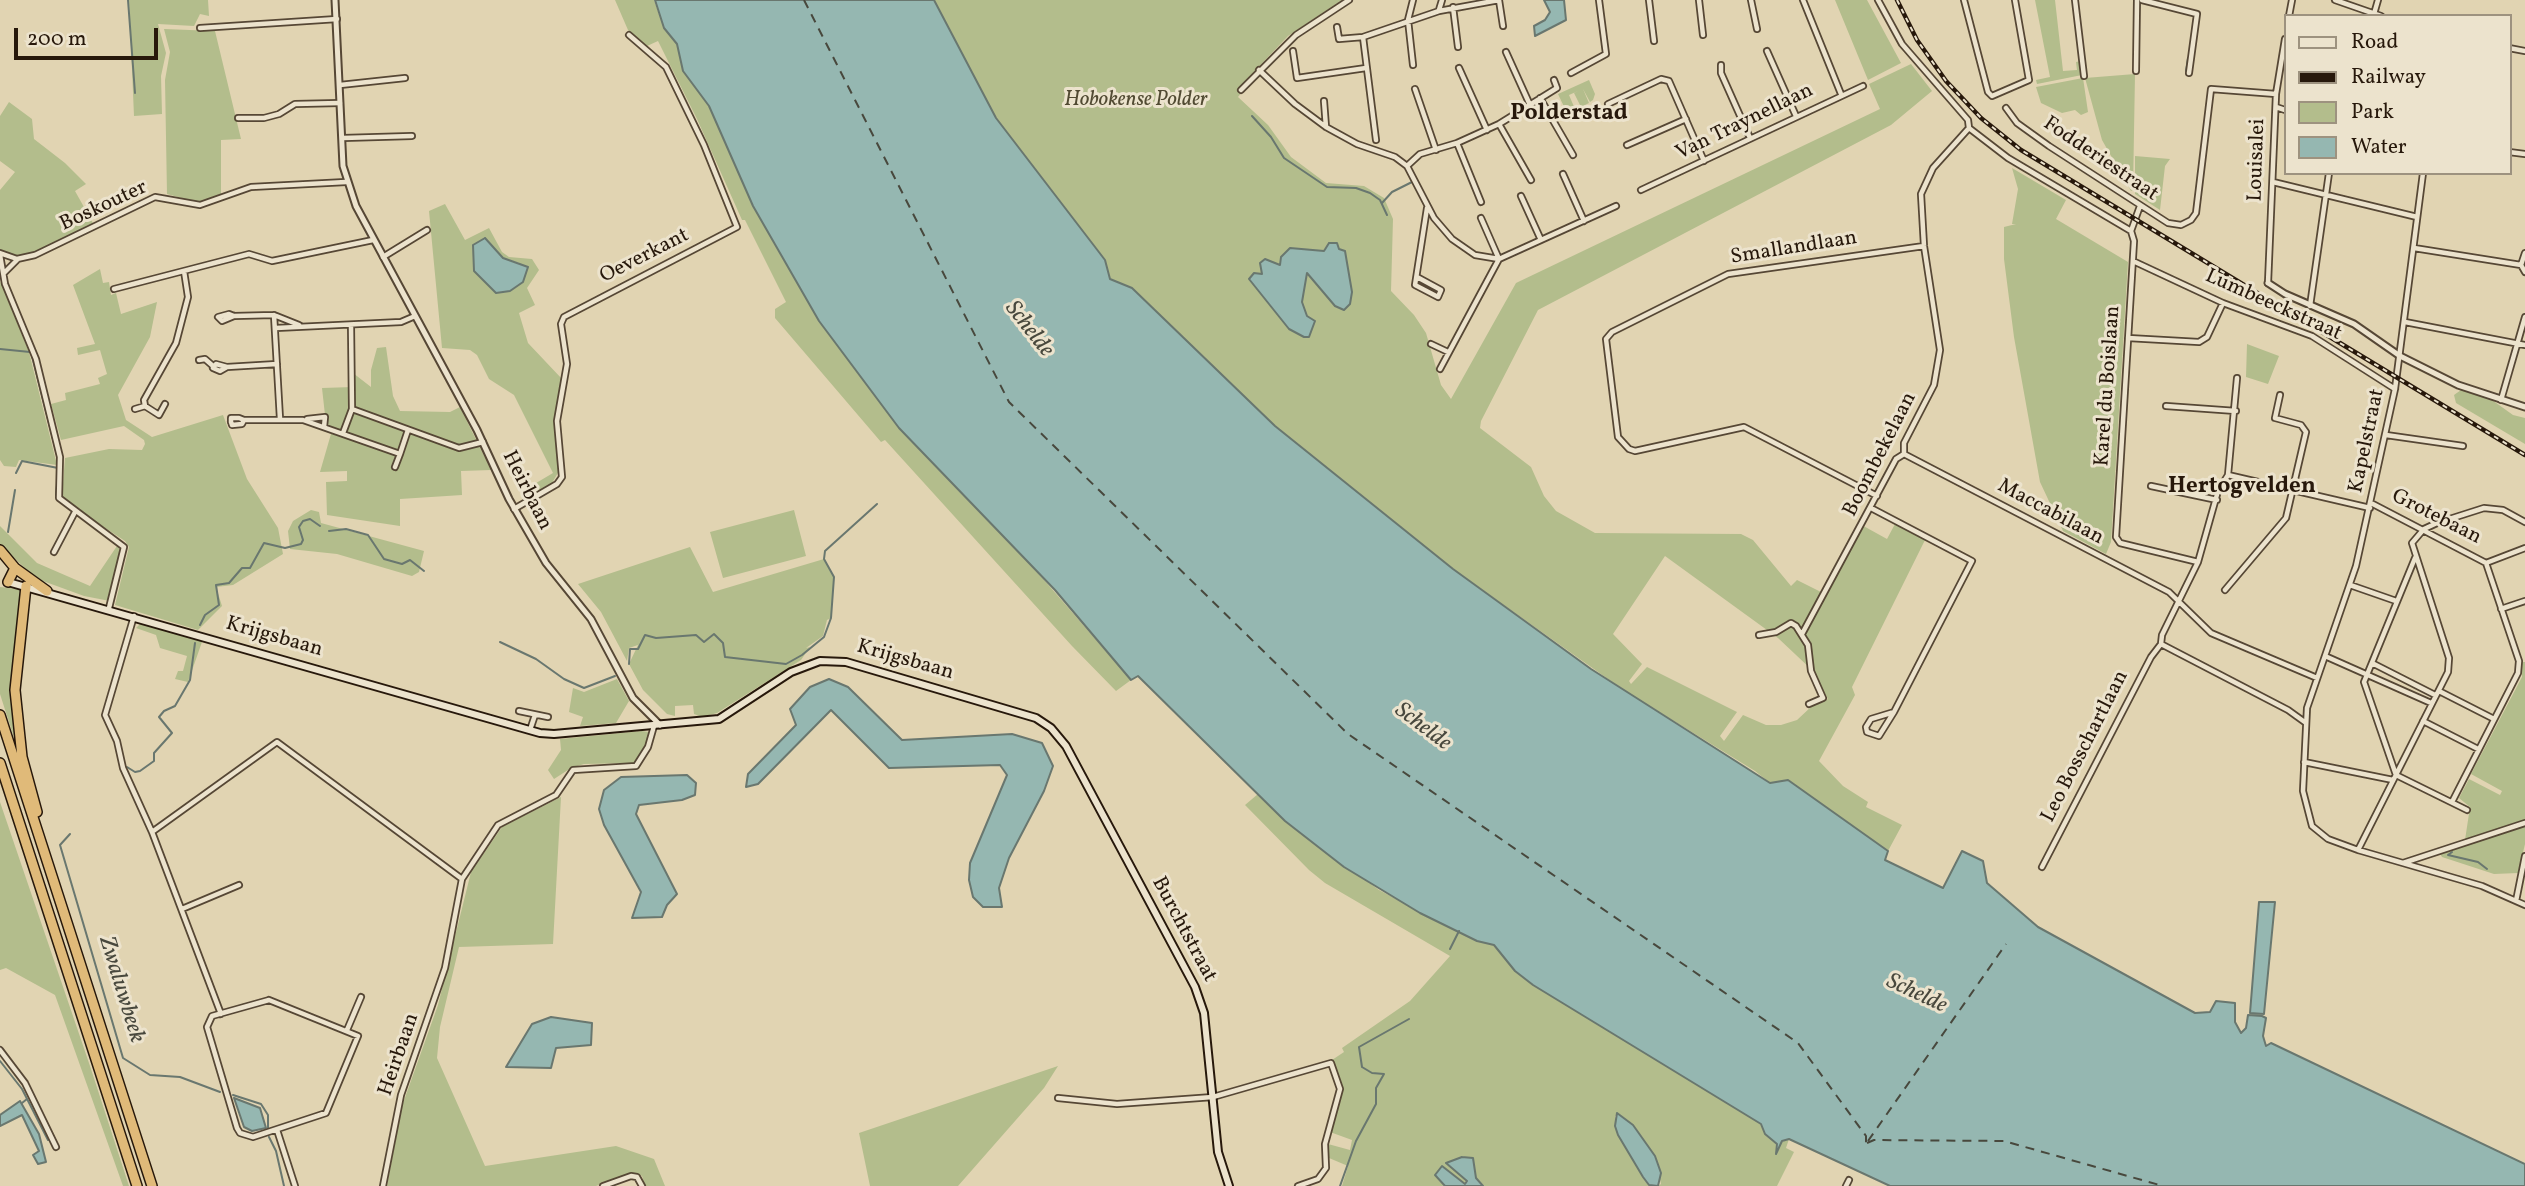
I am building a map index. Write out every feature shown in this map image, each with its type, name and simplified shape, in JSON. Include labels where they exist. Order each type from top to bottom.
[{"type":"highway","points":[[0,550],[15,568],[47,591]]},
{"type":"highway","points":[[8,582],[15,568]]},
{"type":"highway","points":[[26,586],[15,665],[15,703],[22,757],[39,818],[38,835]]},
{"type":"highway","points":[[0,715],[152,1186]]},
{"type":"highway","points":[[1,769],[137,1186]]},
{"type":"main road","name":"Krijgsbaan","points":[[8,582],[134,615],[530,730],[554,734],[719,719],[804,665],[820,660],[846,662],[1027,714],[1044,723],[1066,746],[1105,820]]},
{"type":"main road","name":"Burchtstraat","points":[[1105,820],[1201,1002],[1219,1153],[1229,1186]]},
{"type":"street","name":"Heirbaan","points":[[335,0],[346,182],[373,240],[483,442],[514,509],[550,569],[591,619],[633,698],[657,726],[646,754],[636,766],[585,767],[573,770],[566,776],[555,795],[498,825],[462,878],[440,987],[401,1094],[383,1186]]},
{"type":"street","points":[[1241,90],[1296,35],[1349,0]]},
{"type":"street","points":[[1413,0],[1408,20],[1413,65]]},
{"type":"street","points":[[1439,10],[1442,0]]},
{"type":"street","points":[[1337,27],[1339,40],[1363,37],[1465,2],[1499,0],[1503,26]]},
{"type":"street","points":[[1572,73],[1606,54],[1599,0]]},
{"type":"street","points":[[1650,0],[1654,41]]},
{"type":"street","points":[[1699,0],[1703,35]]},
{"type":"street","points":[[1751,0],[1757,29]]},
{"type":"street","points":[[1803,0],[1841,94]]},
{"type":"street","points":[[1878,0],[1902,44],[1968,120],[1969,128],[2008,158],[2131,231],[2140,206]]},
{"type":"street","points":[[1964,0],[1990,96],[2029,80],[2015,0]]},
{"type":"street","points":[[2075,0],[2084,76]]},
{"type":"street","points":[[2136,71],[2140,0],[2197,14],[2189,73]]},
{"type":"street","points":[[2335,0],[2374,13],[2378,0]]},
{"type":"street","points":[[1452,7],[1458,47]]},
{"type":"street","points":[[200,28],[337,19]]},
{"type":"street","name":"Oeverkant","points":[[514,509],[557,484],[562,477],[557,421],[568,364],[561,324],[564,317],[737,226],[704,145],[666,67],[629,35]]},
{"type":"street","points":[[1363,37],[1376,140]]},
{"type":"street","name":"Louisalei","points":[[2269,283],[2276,94],[2284,45]]},
{"type":"street","points":[[1293,51],[1297,78],[1366,68]]},
{"type":"street","points":[[1767,51],[1796,116]]},
{"type":"street","points":[[1506,52],[1530,105]]},
{"type":"street","points":[[1721,65],[1750,138]]},
{"type":"street","points":[[1459,68],[1487,130]]},
{"type":"street","points":[[1259,70],[1295,104],[1326,127],[1357,144],[1395,157],[1407,166],[1438,223],[1468,252],[1499,259]]},
{"type":"street","points":[[340,85],[405,78]]},
{"type":"street","points":[[1608,104],[1661,79],[1669,81],[1704,161]]},
{"type":"street","points":[[1407,166],[1418,155],[1457,143],[1499,124],[1557,88],[1553,80]]},
{"type":"street","name":"Van Traynellaan","points":[[1641,190],[1863,86]]},
{"type":"street","name":"Fodderiestraat","points":[[2006,108],[2017,123],[2140,206],[2168,223],[2185,225],[2196,213],[2210,91],[2216,88],[2276,94]]},
{"type":"street","points":[[1415,89],[1436,150]]},
{"type":"street","points":[[1539,99],[1573,155]]},
{"type":"street","points":[[1324,102],[1326,127]]},
{"type":"street","points":[[238,118],[264,118],[279,114],[295,104],[341,103]]},
{"type":"street","points":[[2276,107],[2284,110]]},
{"type":"street","points":[[1627,145],[1686,119]]},
{"type":"street","points":[[1499,124],[1531,180]]},
{"type":"street","name":"Boombekelaan","points":[[1802,634],[1896,459],[1903,454],[1904,443],[1934,385],[1940,359],[1920,204],[1923,185],[1933,168],[1969,128]]},
{"type":"street","points":[[342,138],[412,136]]},
{"type":"street","points":[[1457,143],[1481,202]]},
{"type":"street","points":[[1563,174],[1584,221]]},
{"type":"street","points":[[2310,306],[2329,175]]},
{"type":"street","name":"Kapelstraat","points":[[2358,850],[2321,835],[2312,827],[2307,814],[2303,791],[2307,708],[2350,585],[2371,506],[2395,389],[2423,175]]},
{"type":"street","name":"Boskouter","points":[[17,259],[51,249],[155,197],[200,205],[251,187],[346,182]]},
{"type":"street","points":[[2273,182],[2417,217]]},
{"type":"street","points":[[1521,195],[1541,240]]},
{"type":"street","points":[[1440,369],[1499,259],[1616,206]]},
{"type":"street","points":[[1416,277],[1441,290],[1438,297],[1415,285],[1416,277],[1425,226],[1427,207]]},
{"type":"street","points":[[1481,218],[1499,259]]},
{"type":"street","points":[[1425,226],[1438,223]]},
{"type":"street","points":[[383,257],[428,230]]},
{"type":"street","name":"Karel du Boislaan","points":[[2131,231],[2134,237],[2133,261],[2116,528],[2120,543],[2198,562]]},
{"type":"street","points":[[114,289],[249,254],[272,261],[373,240]]},
{"type":"street","name":"Smallandlaan","points":[[1877,496],[1744,427],[1635,450],[1629,449],[1618,437],[1606,339],[1612,332],[1728,274],[1924,246]]},
{"type":"street","points":[[2414,248],[2521,265]]},
{"type":"street","points":[[2525,253],[2521,265],[2525,272]]},
{"type":"street","points":[[4,272],[17,259],[0,254],[4,272],[36,359],[60,457],[59,499],[124,547],[109,608]]},
{"type":"street","name":"Lumbeeckstraat","points":[[2133,261],[2223,303],[2312,336],[2395,389]]},
{"type":"street","points":[[165,404],[159,415],[145,406],[144,400],[166,364],[180,331],[188,297],[184,271]]},
{"type":"street","points":[[2269,283],[2310,306],[2354,324],[2400,356],[2458,385],[2525,407]]},
{"type":"street","points":[[2128,338],[2199,342],[2207,337],[2223,303]]},
{"type":"street","points":[[274,315],[279,419]]},
{"type":"street","points":[[234,316],[274,315],[301,326]]},
{"type":"street","points":[[276,328],[401,322],[415,316]]},
{"type":"street","points":[[2501,400],[2525,317]]},
{"type":"street","points":[[2405,322],[2518,341],[2525,345]]},
{"type":"street","points":[[343,433],[352,409],[351,324]]},
{"type":"street","points":[[1431,344],[1448,352]]},
{"type":"street","points":[[199,360],[205,359],[213,366],[227,367],[277,365]]},
{"type":"street","name":"Leo Bosschartlaan","points":[[2042,867],[2151,657],[2161,644],[2162,635],[2198,562],[2221,483],[2228,475],[2237,378]]},
{"type":"street","points":[[2225,590],[2282,526],[2293,490],[2306,432],[2301,425],[2275,418],[2280,395]]},
{"type":"street","points":[[135,409],[145,406]]},
{"type":"street","points":[[2166,406],[2236,411]]},
{"type":"street","points":[[352,409],[459,448],[483,442]]},
{"type":"street","points":[[244,420],[325,417],[324,427]]},
{"type":"street","points":[[303,419],[400,454]]},
{"type":"street","points":[[395,467],[408,430]]},
{"type":"street","points":[[2386,435],[2463,446]]},
{"type":"street","name":"Maccabilaan","points":[[1903,454],[2169,592],[2178,604],[2211,632],[2317,678]]},
{"type":"street","name":"Grotebaan","points":[[2228,475],[2371,506],[2424,529],[2486,563]]},
{"type":"street","points":[[2151,486],[2217,500]]},
{"type":"street","points":[[2525,522],[2503,510],[2489,507],[2424,529],[2412,543],[2449,658],[2448,672],[2358,850],[2482,886],[2525,905]]},
{"type":"street","points":[[1871,508],[1972,561],[1894,712],[1879,736],[1867,732],[1866,727],[1871,719],[1894,712]]},
{"type":"street","points":[[54,552],[75,512]]},
{"type":"street","points":[[2452,802],[2518,673],[2522,660],[2486,563],[2525,548]]},
{"type":"street","points":[[2395,777],[2364,682],[2366,671],[2372,663],[2416,557]]},
{"type":"street","points":[[2350,585],[2396,601]]},
{"type":"street","points":[[2501,609],[2525,601]]},
{"type":"street","points":[[134,615],[105,715],[117,741],[123,768],[152,832],[221,1014]]},
{"type":"street","points":[[1759,635],[1776,632],[1791,623],[1802,634],[1808,645],[1811,671],[1823,698],[1809,704]]},
{"type":"street","points":[[2161,644],[2306,723]]},
{"type":"street","points":[[2325,656],[2366,671],[2431,703]]},
{"type":"street","points":[[2372,663],[2494,719]]},
{"type":"street","points":[[2297,716],[2307,708]]},
{"type":"street","points":[[519,711],[548,718]]},
{"type":"street","points":[[530,730],[534,715]]},
{"type":"street","points":[[2423,721],[2479,749]]},
{"type":"street","points":[[152,832],[277,742],[462,878]]},
{"type":"street","points":[[2304,762],[2395,777],[2467,810]]},
{"type":"street","points":[[2401,864],[2525,823]]},
{"type":"street","points":[[2516,901],[2525,856]]},
{"type":"street","points":[[182,909],[239,885]]},
{"type":"street","points":[[347,1031],[361,996]]},
{"type":"street","points":[[269,1000],[347,1031],[358,1036],[328,1111],[323,1116],[253,1137],[240,1133],[206,1027],[212,1016],[269,1000]]},
{"type":"street","points":[[0,1050],[25,1083],[56,1147]]},
{"type":"street","points":[[1058,1098],[1117,1104],[1213,1097],[1331,1063],[1340,1090],[1325,1144],[1326,1168],[1318,1179],[1298,1186]]},
{"type":"street","points":[[277,1130],[295,1186]]},
{"type":"street","points":[[603,1186],[637,1177],[642,1186]]},
{"type":"street","points":[[1846,1186],[1849,1180]]},
{"type":"green space","points":[[129,0],[208,0],[209,16],[200,14],[194,26],[158,24],[166,53],[161,76],[162,114],[134,116]]},
{"type":"green space","points":[[615,0],[654,0],[664,28],[677,44],[683,71],[709,106],[753,206],[819,321],[1131,680],[1116,691],[885,440],[881,442],[775,318],[775,309],[786,302],[745,220],[742,220],[697,119],[658,41],[647,46],[628,30]]},
{"type":"green space","name":"Hobokense Polder","points":[[934,0],[1342,0],[1288,36],[1247,79],[1250,82],[1238,97],[1268,125],[1291,157],[1326,183],[1364,186],[1384,198],[1393,219],[1391,291],[1414,315],[1426,333],[1441,385],[1451,399],[1516,283],[1880,109],[1869,84],[1911,64],[1932,91],[1891,125],[1538,310],[1481,421],[1480,428],[1531,467],[1544,496],[1556,511],[1595,533],[1741,534],[1753,540],[1791,586],[1797,580],[1821,592],[1858,523],[1887,539],[1895,524],[1925,540],[1852,687],[1855,695],[1819,761],[1843,786],[1868,802],[1866,807],[1902,825],[1888,851],[1788,780],[1770,783],[1622,689],[1453,569],[1275,426],[1132,288],[1110,279],[1105,260],[996,118]],"holes":[[[1665,556],[1778,638],[1813,671],[1828,699],[1812,706],[1797,720],[1781,725],[1766,725],[1743,715],[1724,741],[1720,736],[1737,712],[1647,667],[1631,684],[1629,681],[1642,664],[1613,634]]]},
{"type":"green space","points":[[1835,0],[1867,0],[1901,63],[1868,80]]},
{"type":"green space","points":[[2035,0],[2055,0],[2063,71],[2077,70],[2076,62],[2081,61],[2082,75],[2037,84],[2036,80],[2050,77]]},
{"type":"green space","points":[[164,29],[215,31],[241,139],[221,140],[221,194],[200,203],[167,194],[165,80],[170,52]]},
{"type":"green space","points":[[2135,74],[2131,191],[2102,140],[2085,78]]},
{"type":"green space","points":[[2083,78],[2088,112],[2081,115],[2075,110],[2062,113],[2041,103],[2036,87]]},
{"type":"green space","points":[[1589,80],[1595,94],[1593,100],[1590,102],[1583,89],[1589,103],[1581,107],[1574,93],[1578,91],[1569,95],[1575,109],[1567,113],[1558,94]]},
{"type":"green space","points":[[9,102],[32,119],[34,139],[65,163],[86,184],[75,191],[94,225],[49,247],[20,257],[0,250],[0,190],[15,172],[0,161],[0,116]]},
{"type":"green space","points":[[2135,156],[2170,159],[2165,166],[2160,210],[2135,194]]},
{"type":"green space","points":[[2012,168],[2066,200],[2056,219],[2128,262],[2111,542],[2106,554],[2063,531],[2040,482],[2014,337],[2004,259],[2004,227],[2016,224],[2012,224],[2018,189]]},
{"type":"green space","points":[[445,204],[465,240],[489,228],[502,252],[509,257],[532,259],[539,270],[527,288],[535,305],[519,313],[528,343],[562,379],[554,421],[559,471],[552,483],[526,500],[521,492],[553,473],[514,395],[489,379],[477,355],[470,350],[442,348],[429,211]],"holes":[[[485,238],[503,258],[519,263],[474,271],[473,245]]]},
{"type":"green space","points":[[100,269],[103,283],[109,282],[111,295],[116,293],[121,314],[157,302],[150,337],[118,395],[126,420],[152,437],[223,415],[247,479],[278,528],[283,554],[233,585],[216,587],[222,606],[198,630],[115,605],[129,547],[125,541],[70,505],[62,496],[65,458],[109,449],[142,450],[145,444],[144,440],[124,426],[61,440],[51,404],[66,400],[65,393],[100,384],[98,378],[107,374],[100,350],[78,355],[77,348],[95,344],[73,285]]},
{"type":"green space","points":[[0,281],[29,352],[57,465],[19,460],[16,467],[4,466],[0,460]]},
{"type":"green space","points":[[2247,344],[2279,356],[2268,384],[2246,377]]},
{"type":"green space","points":[[386,347],[393,396],[400,411],[450,412],[460,407],[491,470],[461,471],[462,495],[400,499],[400,526],[327,515],[326,482],[347,481],[347,471],[320,472],[333,427],[326,424],[322,388],[353,387],[353,373],[371,387],[371,370],[377,348]]},
{"type":"green space","points":[[2461,390],[2492,400],[2513,415],[2525,418],[2525,444],[2456,403],[2454,395]]},
{"type":"green space","points":[[311,510],[319,512],[321,523],[424,551],[419,572],[412,576],[337,554],[290,549],[288,531],[293,521]]},
{"type":"green space","points":[[794,510],[806,556],[723,578],[710,532]]},
{"type":"green space","points":[[0,526],[37,563],[90,586],[119,543],[122,547],[110,601],[84,596],[43,581],[0,545]]},
{"type":"green space","points":[[690,547],[713,592],[824,559],[834,577],[831,618],[827,620],[823,636],[806,648],[810,647],[801,660],[717,713],[702,717],[694,714],[693,705],[675,706],[675,716],[667,714],[643,690],[629,664],[638,645],[629,648],[627,661],[601,612],[578,584]]},
{"type":"green space","points":[[0,587],[20,589],[23,593],[13,665],[13,707],[18,750],[0,694]]},
{"type":"green space","points":[[142,622],[203,639],[188,682],[175,679],[178,671],[183,671],[187,656],[160,648],[156,635],[136,628]]},
{"type":"green space","points":[[2522,662],[2525,662],[2525,844],[2518,873],[2494,874],[2442,857],[2439,852],[2461,845],[2465,840],[2470,807],[2459,798],[2469,779],[2500,795],[2502,791],[2471,774],[2522,677]]},
{"type":"green space","points":[[617,679],[629,701],[616,723],[580,726],[583,717],[569,712],[573,688],[584,692]]},
{"type":"green space","points":[[649,732],[650,737],[635,763],[584,764],[571,768],[554,779],[548,770],[561,750],[560,739]]},
{"type":"green space","points":[[1258,794],[1285,821],[1379,890],[1455,930],[1494,945],[1515,971],[1762,1124],[1765,1134],[1777,1144],[1789,1139],[1786,1148],[1794,1152],[1777,1186],[1658,1186],[1661,1184],[1655,1156],[1633,1125],[1620,1115],[1615,1116],[1618,1135],[1643,1177],[1653,1186],[1483,1186],[1476,1178],[1473,1159],[1462,1157],[1447,1163],[1467,1181],[1465,1184],[1442,1166],[1435,1175],[1445,1186],[1342,1186],[1348,1166],[1329,1158],[1328,1144],[1350,1150],[1352,1140],[1330,1132],[1342,1094],[1342,1085],[1332,1060],[1344,1052],[1342,1048],[1410,1001],[1450,956],[1325,883],[1309,870],[1245,805]]},
{"type":"green space","points":[[561,797],[553,944],[459,947],[440,1027],[437,1058],[485,1166],[616,1146],[654,1159],[665,1186],[645,1186],[642,1176],[634,1173],[596,1186],[387,1186],[402,1106],[438,1005],[471,872],[502,827]]},
{"type":"green space","points":[[0,802],[129,1186],[123,1186],[55,995],[6,968],[0,970]]},
{"type":"green space","points":[[1058,1066],[1044,1088],[958,1186],[870,1186],[859,1133]]},
{"type":"water","name":"Schelde","points":[[655,0],[934,0],[996,118],[1105,260],[1110,279],[1132,288],[1275,426],[1453,569],[1591,669],[1770,783],[1788,780],[1888,851],[1885,860],[1943,888],[1962,851],[1983,861],[1987,883],[2038,927],[2195,1013],[2210,1012],[2216,1001],[2235,1003],[2235,1022],[2241,1033],[2246,1028],[2248,1015],[2266,1018],[2263,1036],[2266,1046],[2271,1043],[2525,1164],[2525,1186],[1890,1186],[1789,1139],[1782,1141],[1776,1154],[1777,1144],[1765,1134],[1761,1124],[1533,985],[1515,971],[1494,945],[1477,941],[1420,913],[1344,867],[1285,821],[1138,676],[1131,680],[1055,590],[899,428],[819,321],[753,206],[709,106],[683,71],[677,44],[664,28]]},
{"type":"water","points":[[1544,0],[1564,0],[1566,20],[1535,36],[1534,26],[1545,20],[1550,12]]},
{"type":"water","points":[[485,238],[503,258],[528,267],[523,282],[510,291],[496,293],[474,271],[473,245]]},
{"type":"water","points":[[1329,243],[1337,243],[1339,249],[1345,251],[1352,292],[1350,304],[1344,310],[1335,306],[1307,273],[1302,302],[1307,316],[1315,321],[1309,337],[1304,337],[1289,329],[1249,279],[1254,273],[1262,274],[1260,263],[1265,259],[1280,265],[1281,257],[1290,248],[1324,251]]},
{"type":"water","points":[[829,679],[848,687],[902,740],[1012,734],[1042,743],[1053,766],[1044,791],[1009,858],[999,888],[1002,907],[983,907],[973,897],[969,880],[970,863],[1007,775],[1000,765],[889,768],[831,710],[758,784],[746,787],[748,774],[796,725],[790,709],[810,687]]},
{"type":"water","points":[[687,775],[696,783],[695,795],[682,800],[639,805],[636,814],[677,894],[667,905],[662,917],[632,918],[641,892],[604,825],[599,809],[604,790],[621,777]]},
{"type":"water","points":[[2259,902],[2275,902],[2264,1014],[2250,1013]]},
{"type":"water","points":[[551,1017],[592,1023],[591,1045],[556,1048],[551,1068],[506,1067],[532,1024]]},
{"type":"water","points":[[234,1098],[260,1108],[266,1128],[252,1131],[244,1127]]},
{"type":"water","points":[[20,1101],[39,1134],[46,1162],[38,1164],[33,1155],[39,1151],[22,1115],[0,1126],[0,1115]]},
{"type":"water","points":[[1617,1113],[1633,1125],[1655,1156],[1661,1173],[1658,1186],[1649,1185],[1618,1135],[1615,1126]]},
{"type":"water","points":[[1462,1157],[1473,1158],[1476,1178],[1483,1186],[1445,1186],[1435,1175],[1442,1166],[1465,1184],[1467,1181],[1446,1163]]},
{"type":"waterway","points":[[128,0],[135,93]]},
{"type":"waterway","points":[[2186,71],[2188,58]]},
{"type":"waterway","points":[[1252,116],[1271,137],[1284,158],[1327,187],[1356,188],[1370,193],[1380,200],[1387,215]]},
{"type":"waterway","points":[[1382,203],[1392,192],[1412,182]]},
{"type":"waterway","points":[[0,272],[3,286]]},
{"type":"waterway","points":[[0,349],[30,352]]},
{"type":"waterway","points":[[31,352],[58,459]]},
{"type":"waterway","points":[[16,473],[22,461],[58,468]]},
{"type":"waterway","points":[[56,495],[57,485]]},
{"type":"waterway","points":[[8,532],[15,490]]},
{"type":"waterway","name":"Zwaluwbeek","points":[[629,664],[630,649],[638,649],[645,635],[656,638],[696,635],[704,642],[714,634],[723,643],[725,657],[786,664],[802,655],[824,637],[831,618],[834,577],[824,559],[825,551],[877,504]]},
{"type":"waterway","name":"Zwaluwbeek","points":[[200,625],[205,615],[219,605],[216,585],[229,583],[242,568],[250,568],[264,543],[285,548],[301,544],[303,540],[299,527],[303,521],[310,519],[320,526]]},
{"type":"waterway","name":"Zwaluwbeek","points":[[329,531],[346,529],[368,535],[384,559],[402,564],[410,560],[424,571]]},
{"type":"waterway","name":"Zwaluwbeek","points":[[500,642],[536,659],[564,679],[584,688],[615,676]]},
{"type":"waterway","name":"Zwaluwbeek","points":[[127,767],[135,772],[140,771],[154,761],[154,753],[172,733],[159,717],[164,711],[175,706],[190,680],[195,643]]},
{"type":"waterway","name":"Zwaluwbeek","points":[[70,834],[60,845],[123,1058],[150,1075],[180,1077],[220,1092]]},
{"type":"waterway","points":[[2452,852],[2448,855],[2478,862],[2487,869]]},
{"type":"waterway","points":[[1450,949],[1459,931]]},
{"type":"waterway","points":[[1340,1186],[1356,1141],[1376,1104],[1376,1088],[1384,1074],[1372,1073],[1362,1067],[1359,1047],[1409,1019]]},
{"type":"waterway","points":[[0,1061],[22,1089],[48,1140]]},
{"type":"waterway","name":"Zwaluwbeek","points":[[233,1095],[261,1104],[268,1115],[268,1128]]},
{"type":"waterway","points":[[22,1103],[27,1099]]},
{"type":"waterway","name":"Zwaluwbeek","points":[[269,1137],[276,1151],[284,1186]]},
{"type":"ferry route","points":[[804,0],[1009,402],[1348,734],[1798,1043],[1866,1136],[1866,1144]]},
{"type":"ferry route","points":[[1868,1141],[2006,944]]},
{"type":"ferry route","points":[[1867,1143],[1874,1140],[2004,1141],[2163,1186]]},
{"type":"railway","points":[[1897,0],[1917,40],[1946,81],[1981,118],[2021,150],[2525,455]]},
{"type":"district","name":"Polderstad","points":[[1569,115]]},
{"type":"district","name":"Hertogvelden","points":[[2242,488]]}]
